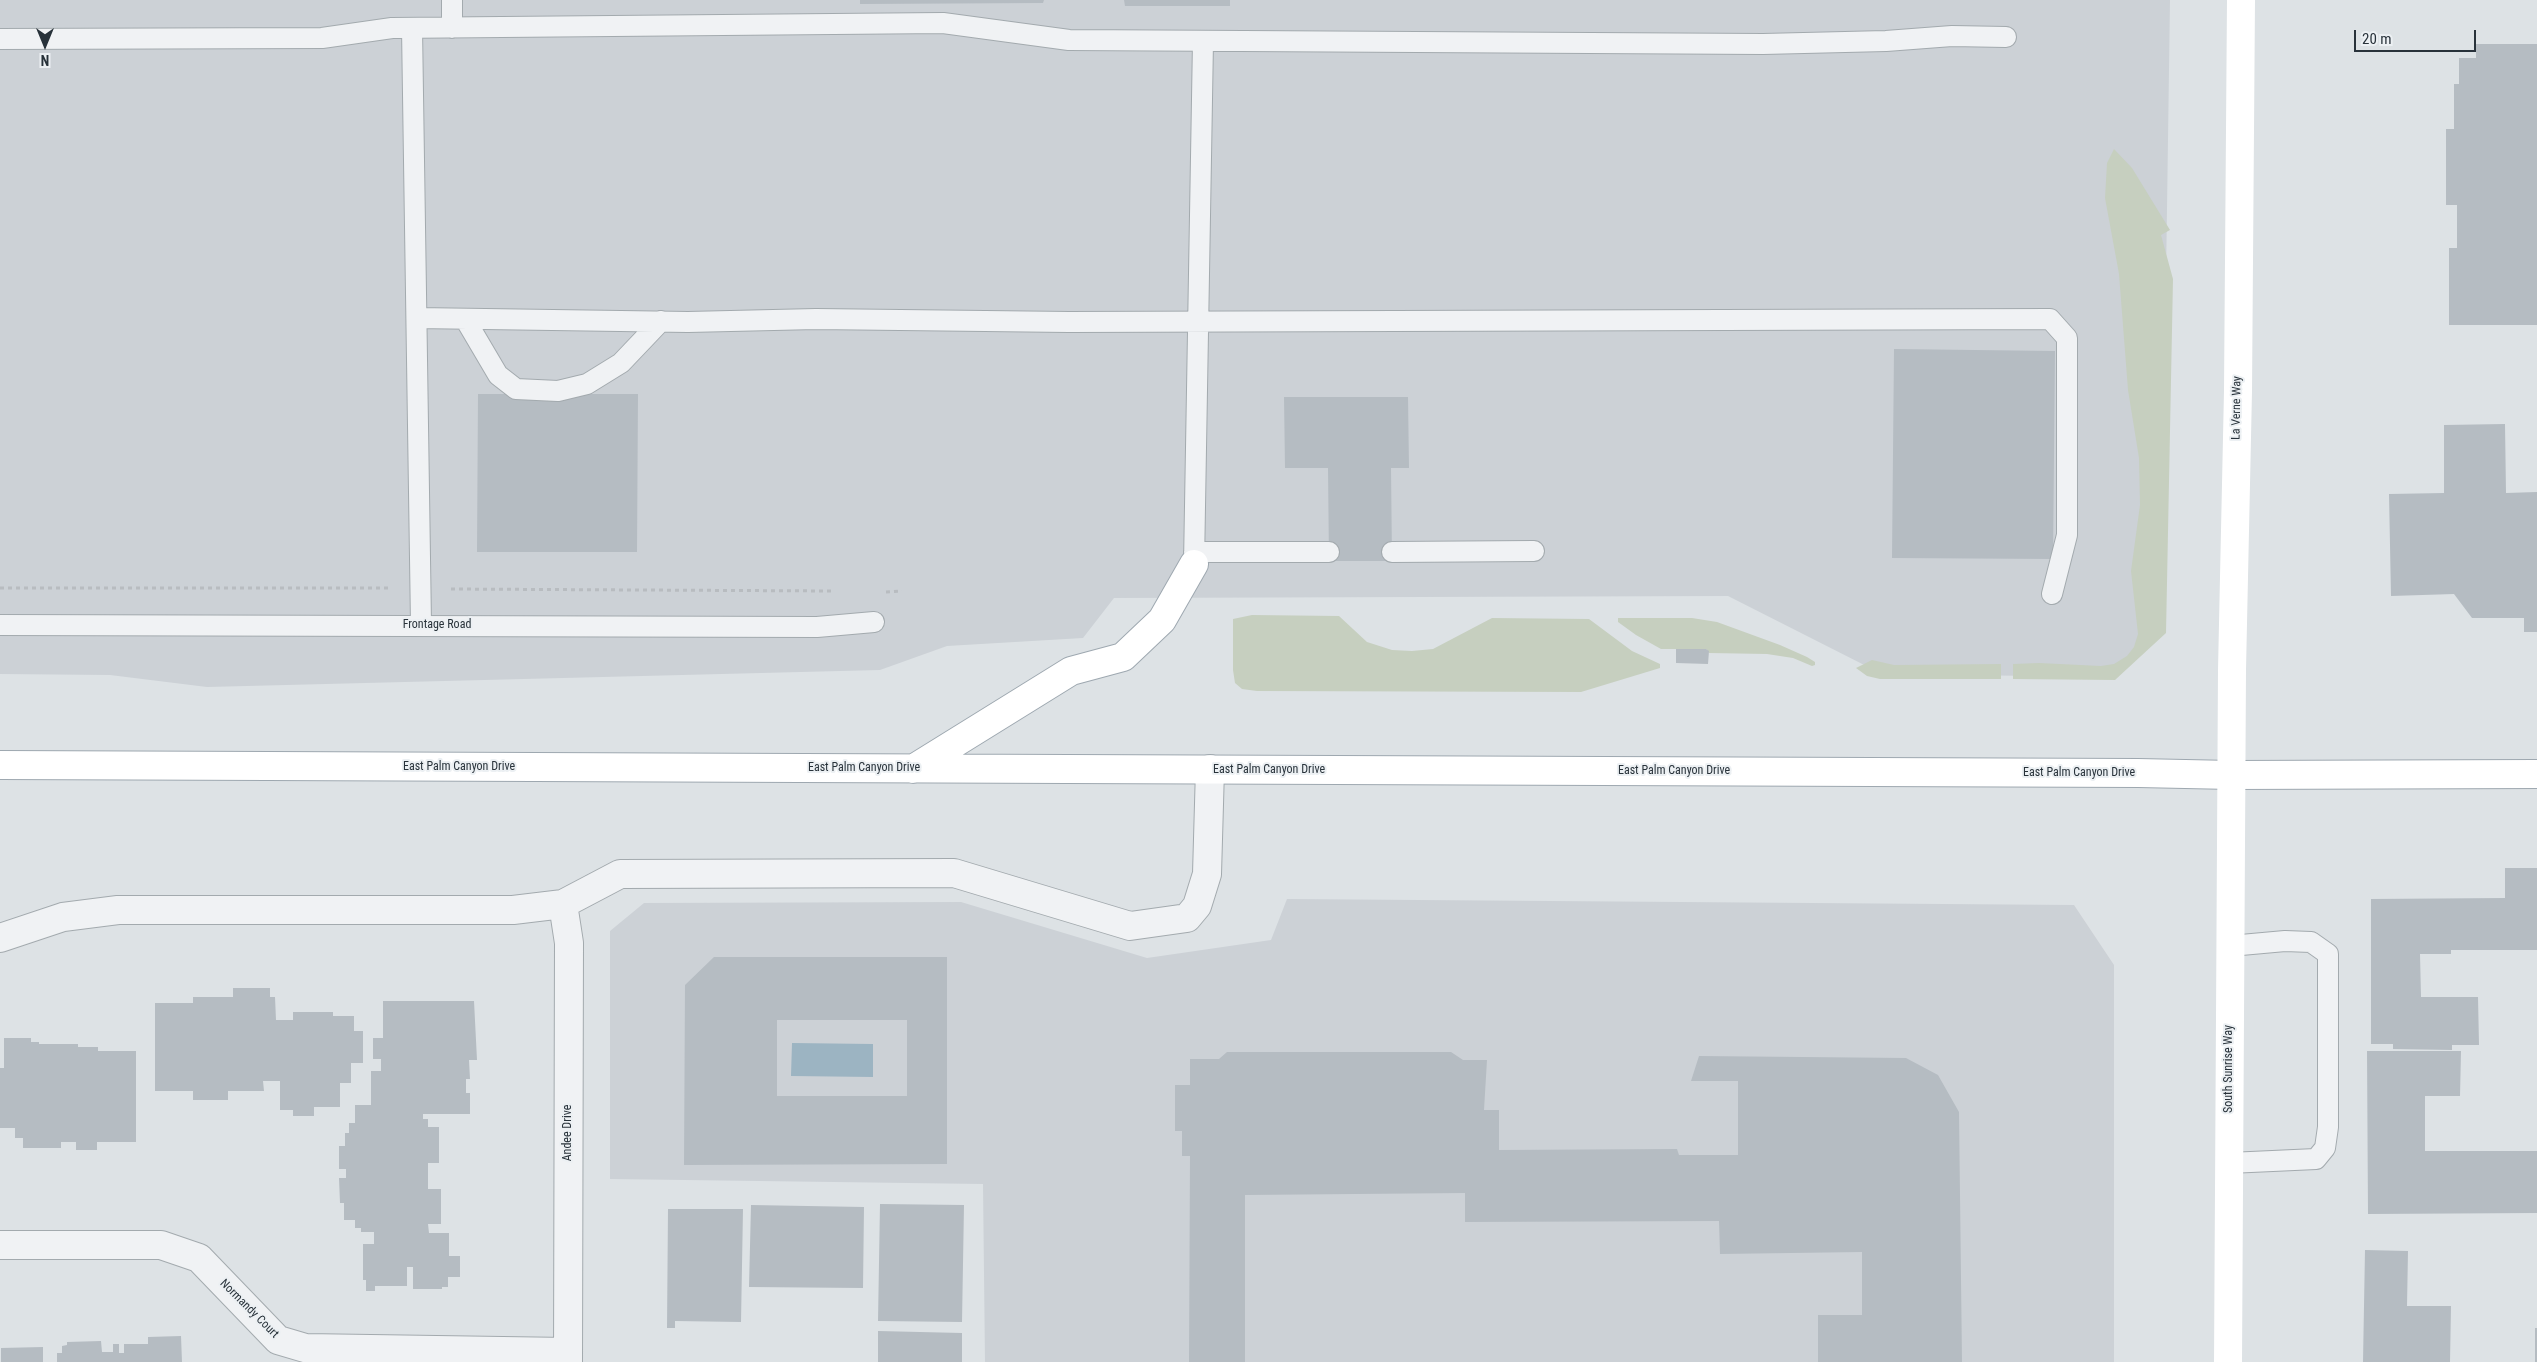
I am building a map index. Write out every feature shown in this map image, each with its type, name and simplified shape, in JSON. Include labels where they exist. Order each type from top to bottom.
[{"type":"main road","name":"La Verne Way","points":[[2232,776],[2240,0]]},
{"type":"main road","points":[[913,769],[1071,671],[1123,657],[1162,620],[1194,558]]},
{"type":"main road","name":"East Palm Canyon Drive","points":[[0,765],[2138,773],[2232,776],[2537,774]]},
{"type":"main road","name":"South Sunrise Way","points":[[2228,1362],[2232,776]]},
{"type":"street","points":[[0,938],[63,917],[118,910],[513,910],[563,904],[620,874],[954,873],[1130,926],[1187,918],[1197,906],[1207,874],[1210,769]]},
{"type":"street","name":"Andee Drive","points":[[563,904],[569,943],[568,1357]]},
{"type":"street","name":"Normandy Court","points":[[0,1245],[161,1245],[199,1258],[278,1340],[305,1348],[568,1357]]},
{"type":"lane","points":[[452,0],[452,28]]},
{"type":"lane","points":[[0,39],[322,38],[392,28],[943,23],[1069,40],[1763,44],[1886,41],[1952,36],[2006,37]]},
{"type":"lane","points":[[412,28],[420,624]]},
{"type":"lane","points":[[1203,40],[1194,558],[1329,552]]},
{"type":"lane","points":[[417,318],[661,321],[816,319],[1198,321],[2050,318],[2067,338],[2067,535],[2052,594]]},
{"type":"lane","points":[[465,319],[498,375],[516,389],[558,391],[587,384],[621,363],[661,321]]},
{"type":"lane","points":[[1392,552],[1534,551]]},
{"type":"lane","name":"Frontage Road","points":[[0,625],[420,624],[817,627],[874,622]]},
{"type":"lane","points":[[2229,1163],[2316,1159],[2325,1148],[2328,1127],[2328,954],[2311,942],[2285,941],[2230,946]]},
{"type":"shaded area","points":[[0,0],[2170,0],[2161,625],[2112,677],[1882,674],[1728,596],[1114,598],[1083,638],[947,646],[880,670],[207,687],[110,675],[0,674]]},
{"type":"shaded area","points":[[1287,899],[2074,905],[2114,965],[2114,1362],[985,1362],[983,1184],[610,1179],[610,931],[644,903],[961,902],[1147,958],[1271,940]]},
{"type":"green space","points":[[2114,149],[2132,168],[2170,230],[2161,235],[2173,279],[2166,633],[2115,680],[2013,679],[2013,664],[2039,663],[2101,666],[2114,664],[2127,656],[2134,647],[2138,634],[2131,571],[2140,505],[2139,458],[2128,390],[2119,274],[2105,198],[2107,163]]},
{"type":"green space","points":[[1252,615],[1339,616],[1367,642],[1392,650],[1412,651],[1433,649],[1492,618],[1589,619],[1632,651],[1660,664],[1660,668],[1581,692],[1257,691],[1242,689],[1235,683],[1233,670],[1233,619]]},
{"type":"green space","points":[[1618,618],[1692,618],[1717,622],[1780,645],[1807,657],[1815,662],[1815,665],[1812,666],[1793,658],[1767,654],[1709,653],[1706,649],[1661,649],[1636,635],[1618,622]]},
{"type":"green space","points":[[1872,660],[1894,665],[2001,664],[2001,679],[1880,679],[1867,676],[1856,668]]},
{"type":"water","points":[[792,1043],[873,1044],[873,1077],[791,1076]]},
{"type":"building","points":[[860,0],[1044,0],[1043,3],[860,4]]},
{"type":"building","points":[[1124,0],[1230,0],[1230,6],[1125,6]]},
{"type":"building","points":[[2476,44],[2537,44],[2537,325],[2449,325],[2449,248],[2457,248],[2457,205],[2446,205],[2446,129],[2454,129],[2454,84],[2459,84],[2459,58],[2476,58]]},
{"type":"building","points":[[1894,349],[2055,351],[2053,559],[1892,558]]},
{"type":"building","points":[[478,394],[638,394],[637,552],[477,552]]},
{"type":"building","points":[[1284,397],[1408,397],[1409,468],[1391,468],[1392,561],[1329,561],[1328,468],[1285,468]]},
{"type":"building","points":[[2505,424],[2506,493],[2537,492],[2537,632],[2524,632],[2524,618],[2472,618],[2454,594],[2391,596],[2389,494],[2444,493],[2444,425]]},
{"type":"building","points":[[1676,649],[1706,649],[1709,651],[1708,664],[1676,663]]},
{"type":"building","points":[[2505,868],[2537,868],[2537,950],[2451,950],[2451,954],[2420,954],[2421,997],[2478,997],[2479,1045],[2452,1045],[2452,1050],[2393,1049],[2393,1044],[2371,1044],[2371,899],[2505,898]]},
{"type":"building","points":[[714,957],[947,957],[947,1164],[684,1165],[685,985]],"holes":[[[777,1020],[907,1020],[907,1096],[777,1096]]]},
{"type":"building","points":[[233,988],[270,988],[270,997],[275,997],[276,1020],[293,1020],[293,1012],[333,1012],[333,1016],[354,1016],[354,1031],[363,1031],[363,1063],[351,1063],[351,1083],[340,1083],[340,1107],[314,1107],[314,1116],[293,1116],[293,1110],[280,1110],[280,1081],[263,1081],[264,1091],[228,1091],[228,1100],[193,1100],[193,1091],[155,1091],[155,1003],[193,1003],[193,997],[233,997]]},
{"type":"building","points":[[383,1001],[474,1001],[477,1060],[469,1060],[470,1079],[466,1079],[466,1093],[470,1093],[470,1114],[423,1114],[423,1119],[428,1119],[428,1127],[439,1127],[439,1163],[428,1163],[428,1189],[441,1189],[441,1224],[428,1224],[429,1233],[449,1233],[449,1256],[460,1256],[460,1277],[448,1277],[448,1287],[442,1287],[442,1289],[413,1289],[413,1267],[407,1267],[407,1286],[375,1286],[375,1291],[366,1291],[366,1280],[363,1280],[363,1244],[374,1244],[374,1232],[361,1232],[361,1228],[355,1228],[355,1220],[344,1220],[344,1203],[340,1203],[339,1178],[346,1178],[346,1169],[339,1169],[339,1146],[345,1146],[345,1133],[349,1133],[349,1123],[355,1123],[355,1105],[371,1105],[371,1071],[381,1071],[381,1059],[373,1059],[373,1038],[383,1038]]},
{"type":"building","points":[[4,1038],[31,1038],[31,1042],[39,1042],[39,1044],[78,1044],[78,1047],[98,1047],[98,1051],[136,1051],[136,1142],[97,1142],[97,1150],[76,1150],[76,1142],[61,1142],[61,1148],[23,1148],[23,1138],[15,1138],[15,1128],[0,1128],[0,1068],[4,1068]]},
{"type":"building","points":[[2367,1051],[2461,1051],[2460,1096],[2425,1096],[2425,1151],[2537,1151],[2537,1213],[2368,1214]]},
{"type":"building","points":[[1227,1052],[1451,1052],[1463,1060],[1487,1060],[1484,1110],[1499,1110],[1499,1150],[1677,1149],[1679,1155],[1738,1155],[1738,1081],[1691,1081],[1699,1056],[1906,1058],[1938,1075],[1959,1112],[1962,1362],[1818,1362],[1818,1315],[1862,1315],[1862,1252],[1720,1254],[1719,1221],[1465,1222],[1465,1193],[1245,1195],[1245,1362],[1189,1362],[1190,1156],[1182,1156],[1182,1131],[1175,1131],[1175,1085],[1190,1085],[1190,1059],[1219,1059]]},
{"type":"building","points":[[880,1204],[964,1205],[962,1322],[878,1321]]},
{"type":"building","points":[[751,1205],[864,1207],[863,1288],[749,1287]]},
{"type":"building","points":[[668,1209],[743,1209],[741,1322],[675,1321],[675,1328],[667,1328]]},
{"type":"building","points":[[2365,1250],[2408,1251],[2407,1306],[2451,1306],[2450,1362],[2363,1362]]},
{"type":"building","points":[[2535,1328],[2537,1328],[2537,1362],[2535,1362]]},
{"type":"building","points":[[878,1331],[962,1333],[962,1362],[878,1362]]},
{"type":"building","points":[[181,1336],[182,1362],[57,1362],[57,1353],[62,1353],[62,1346],[67,1345],[67,1342],[101,1341],[102,1352],[113,1352],[113,1344],[119,1344],[119,1353],[124,1353],[124,1344],[148,1344],[148,1337]]},
{"type":"building","points":[[43,1347],[43,1362],[1,1362],[1,1348]]}]
